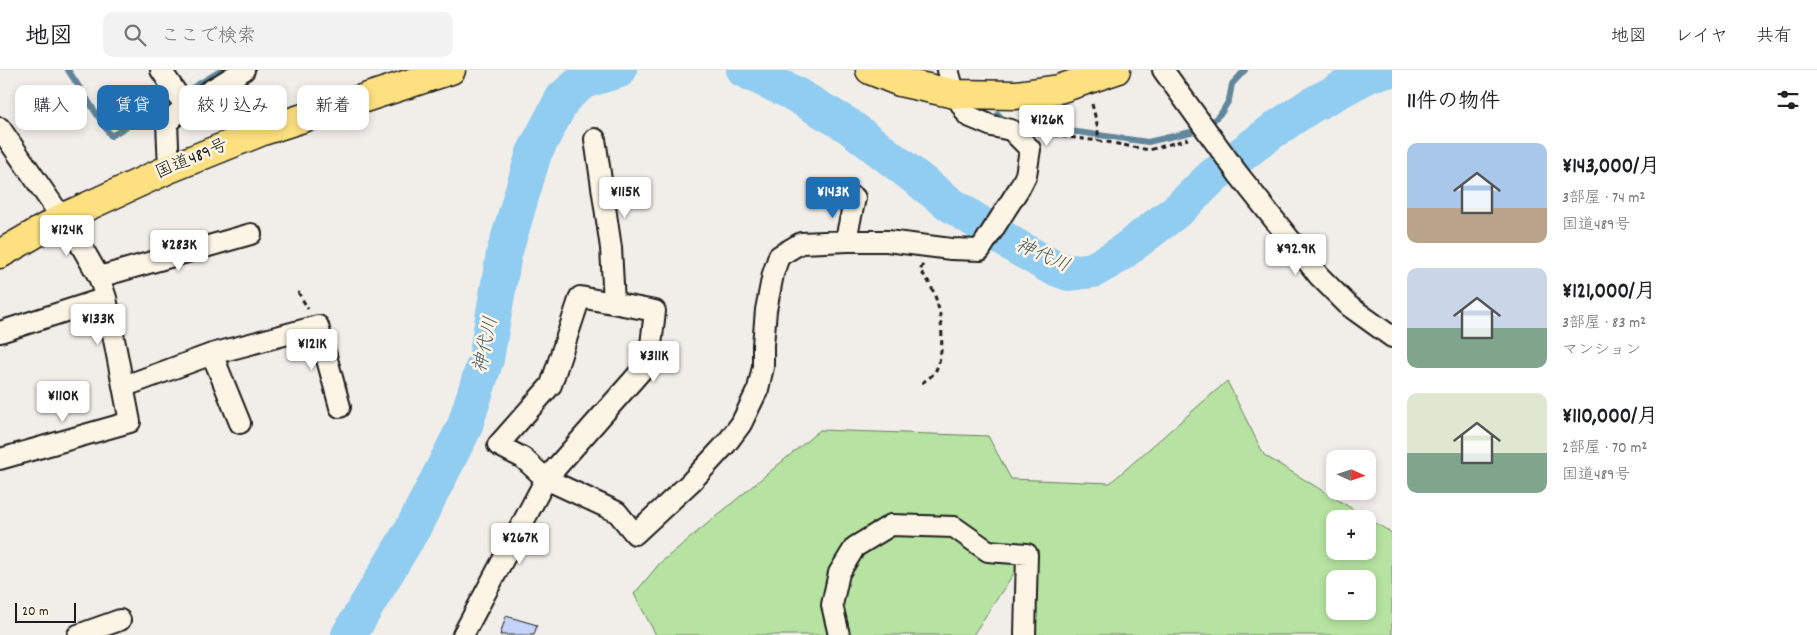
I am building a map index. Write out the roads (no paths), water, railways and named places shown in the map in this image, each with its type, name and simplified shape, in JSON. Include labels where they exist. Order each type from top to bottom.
[{"type":"highway","name":"国道489号","points":[[0,254],[62,218],[169,169],[263,131],[451,70]]},
{"type":"highway","points":[[870,70],[900,82],[952,82],[1016,95],[1059,89],[1116,70]]},
{"type":"street","points":[[161,70],[179,97]]},
{"type":"street","points":[[219,85],[244,70]]},
{"type":"street","points":[[1162,70],[1238,174],[1318,276],[1349,306],[1392,337]]},
{"type":"street","points":[[463,635],[546,479],[649,362],[655,311],[580,297],[551,386],[498,445],[523,458],[546,479],[616,512],[635,534],[691,482],[726,444],[741,424],[758,389],[763,367],[766,310],[773,274],[779,256],[801,243],[887,241],[980,250],[1026,175],[1030,149],[1012,130],[992,126],[968,116],[952,82]]},
{"type":"street","points":[[169,169],[167,123],[179,112]]},
{"type":"street","points":[[0,128],[75,235],[99,277],[106,298],[125,386],[130,422],[0,459]]},
{"type":"street","points":[[595,139],[611,248],[614,303]]},
{"type":"street","points":[[848,242],[847,234],[855,198]]},
{"type":"street","points":[[99,277],[251,234]]},
{"type":"street","points":[[0,332],[106,298]]},
{"type":"street","points":[[125,386],[212,354],[318,326],[340,407]]},
{"type":"street","points":[[212,354],[240,423]]},
{"type":"street","points":[[839,635],[832,605],[839,572],[855,547],[891,525],[954,527],[988,551],[1027,554],[1025,635]]},
{"type":"street","points":[[78,635],[120,620]]},
{"type":"waterway","points":[[68,70],[111,136],[222,70]]},
{"type":"waterway","name":"神代川","points":[[349,635],[413,528],[464,428],[486,359],[504,254],[534,153],[563,98],[583,81],[619,70]]},
{"type":"waterway","name":"神代川","points":[[744,70],[791,92],[849,126],[950,204],[1015,246],[1050,266],[1069,273],[1093,270],[1116,257],[1179,209],[1213,176],[1274,130],[1310,106],[1372,73],[1388,70]]},
{"type":"waterway","points":[[1212,122],[1222,112],[1229,100],[1232,84],[1245,70]]},
{"type":"waterway","points":[[998,114],[1006,122],[1148,142],[1195,131]]}]
